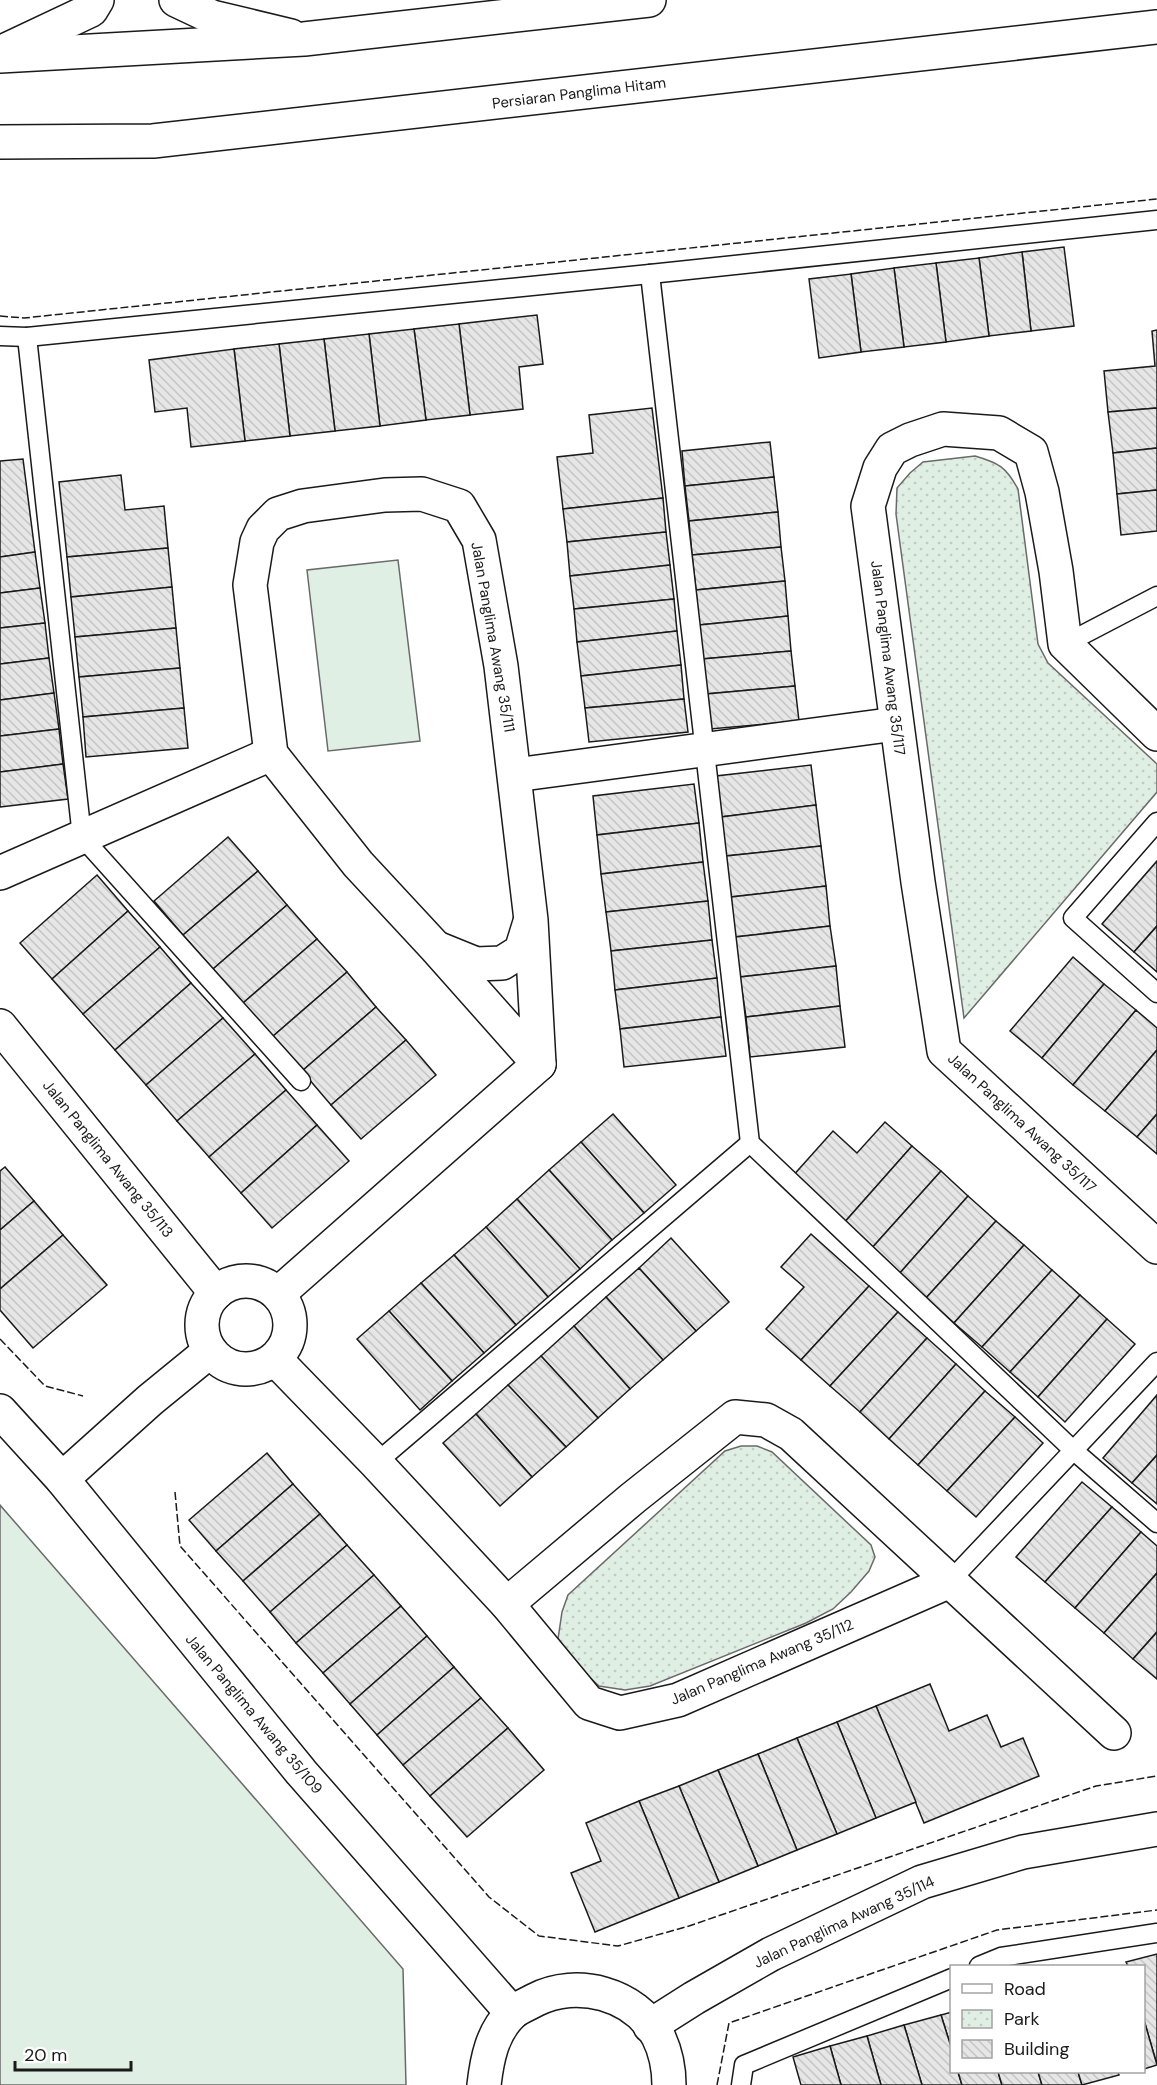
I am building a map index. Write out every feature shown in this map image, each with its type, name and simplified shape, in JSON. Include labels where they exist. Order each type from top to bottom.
[{"type":"street","points":[[0,55],[91,10],[97,0]]},
{"type":"street","points":[[176,0],[212,17],[304,39]]},
{"type":"street","points":[[0,55],[304,39],[649,0]]},
{"type":"street","name":"Persiaran Panglima Hitam","points":[[0,142],[153,141],[1157,27]]},
{"type":"street","name":"Jalan Panglima Awang 35/117","points":[[1065,644],[1056,571],[1042,492],[1031,452],[999,434],[943,429],[892,448],[880,468],[868,506],[896,724],[944,1051],[1157,1247]]},
{"type":"street","name":"Jalan Panglima Awang 35/111","points":[[271,754],[250,585],[257,542],[263,529],[278,514],[303,506],[385,495],[422,494],[459,506],[479,540],[501,666],[531,920],[539,1064]]},
{"type":"street","points":[[1065,644],[1157,734]]},
{"type":"street","points":[[515,774],[896,724]]},
{"type":"street","points":[[0,873],[271,754],[358,864],[539,1064],[278,1294]]},
{"type":"street","points":[[436,948],[476,964],[502,963],[521,951],[531,920]]},
{"type":"street","name":"Jalan Panglima Awang 35/113","points":[[0,1026],[216,1293]]},
{"type":"street","points":[[239,1281],[267,1286],[278,1294],[286,1306],[290,1320],[287,1341],[275,1359],[262,1366],[248,1369],[234,1368],[220,1362],[210,1351],[201,1328],[202,1315],[207,1303],[216,1293],[226,1285],[239,1281]]},
{"type":"street","points":[[62,1479],[150,1400],[210,1351]]},
{"type":"street","name":"Jalan Panglima Awang 35/112","points":[[275,1359],[376,1463],[507,1604],[590,1703],[620,1713],[678,1700],[950,1581]]},
{"type":"street","name":"Jalan Panglima Awang 35/109","points":[[0,1411],[62,1479],[301,1772],[512,2013]]},
{"type":"street","points":[[507,1604],[633,1498],[735,1417],[766,1420],[790,1434],[1114,1733]]},
{"type":"street","name":"Jalan Panglima Awang 35/114","points":[[650,2026],[771,1954],[922,1882],[1023,1852],[1157,1829]]},
{"type":"street","points":[[484,2085],[487,2056],[499,2030],[512,2013],[548,1993],[580,1989],[610,1995],[638,2012],[658,2036],[669,2066],[669,2085]]},
{"type":"lane","points":[[0,336],[27,337],[1157,220]]},
{"type":"lane","points":[[650,274],[750,1143],[1073,1450],[1157,1522]]},
{"type":"lane","points":[[27,337],[82,837],[301,1081]]},
{"type":"lane","points":[[1065,644],[1157,596]]},
{"type":"lane","points":[[1157,822],[1073,918],[1157,993]]},
{"type":"lane","points":[[376,1463],[750,1143]]},
{"type":"lane","points":[[950,1581],[1157,1362]]},
{"type":"lane","points":[[981,1965],[1001,1957],[1157,1933]]},
{"type":"lane","points":[[741,2085],[744,2065],[950,1978]]},
{"type":"green space","points":[[975,456],[1001,467],[1018,489],[1038,644],[1048,663],[1157,764],[1157,792],[964,1018],[896,514],[897,488],[923,462]]},
{"type":"green space","points":[[398,560],[420,741],[328,751],[307,570]]},
{"type":"green space","points":[[741,1446],[757,1446],[772,1452],[871,1545],[875,1557],[869,1571],[833,1609],[806,1623],[650,1686],[625,1690],[599,1686],[569,1658],[558,1639],[562,1612],[568,1595],[725,1451]]},
{"type":"green space","points":[[0,1505],[403,1969],[406,2085],[0,2085]]},
{"type":"building","points":[[1064,247],[1074,326],[1031,331],[1022,252]]},
{"type":"building","points":[[1022,252],[1031,331],[989,336],[979,258]]},
{"type":"building","points":[[979,258],[989,336],[946,342],[936,263]]},
{"type":"building","points":[[936,263],[946,342],[904,347],[894,268]]},
{"type":"building","points":[[894,268],[904,347],[861,352],[851,274]]},
{"type":"building","points":[[851,274],[861,352],[819,358],[809,279]]},
{"type":"building","points":[[537,315],[543,364],[519,367],[523,409],[470,415],[459,324]]},
{"type":"building","points":[[459,324],[470,415],[426,420],[414,329]]},
{"type":"building","points":[[414,329],[426,420],[380,426],[369,334]]},
{"type":"building","points":[[1157,330],[1157,408],[1108,412],[1104,371],[1155,366],[1152,331]]},
{"type":"building","points":[[369,334],[380,426],[335,431],[324,339]]},
{"type":"building","points":[[324,339],[335,431],[290,436],[279,344]]},
{"type":"building","points":[[279,344],[290,436],[245,441],[234,349]]},
{"type":"building","points":[[234,349],[245,441],[191,447],[187,408],[155,412],[149,360]]},
{"type":"building","points":[[652,408],[663,498],[563,509],[557,457],[593,453],[589,415]]},
{"type":"building","points":[[1157,408],[1157,448],[1113,453],[1108,412]]},
{"type":"building","points":[[770,442],[774,477],[685,486],[682,451]]},
{"type":"building","points":[[1157,448],[1157,490],[1117,494],[1113,453]]},
{"type":"building","points":[[23,459],[35,552],[0,557],[0,461]]},
{"type":"building","points":[[121,475],[125,510],[164,506],[168,548],[67,557],[59,482]]},
{"type":"building","points":[[774,477],[778,512],[689,521],[685,486]]},
{"type":"building","points":[[1157,490],[1157,531],[1121,535],[1117,494]]},
{"type":"building","points":[[663,498],[666,532],[567,542],[563,509]]},
{"type":"building","points":[[778,512],[781,547],[692,555],[689,521]]},
{"type":"building","points":[[666,532],[670,565],[570,576],[567,542]]},
{"type":"building","points":[[781,547],[785,581],[696,590],[692,555]]},
{"type":"building","points":[[168,548],[172,587],[71,597],[67,557]]},
{"type":"building","points":[[35,552],[40,588],[0,593],[0,557]]},
{"type":"building","points":[[670,565],[674,599],[574,609],[570,576]]},
{"type":"building","points":[[785,581],[788,616],[699,625],[696,590]]},
{"type":"building","points":[[172,587],[176,628],[75,637],[71,597]]},
{"type":"building","points":[[40,588],[45,623],[0,628],[0,593]]},
{"type":"building","points":[[674,599],[677,631],[577,642],[574,609]]},
{"type":"building","points":[[788,616],[791,651],[702,659],[699,625]]},
{"type":"building","points":[[45,623],[49,658],[0,664],[0,628]]},
{"type":"building","points":[[176,628],[180,668],[79,677],[75,637]]},
{"type":"building","points":[[677,631],[681,665],[581,676],[577,642]]},
{"type":"building","points":[[791,651],[795,686],[706,694],[702,659]]},
{"type":"building","points":[[49,658],[54,693],[0,700],[0,664]]},
{"type":"building","points":[[681,665],[684,699],[585,708],[581,676]]},
{"type":"building","points":[[180,668],[184,708],[83,717],[79,677]]},
{"type":"building","points":[[795,686],[799,721],[710,729],[706,694]]},
{"type":"building","points":[[54,693],[59,729],[0,736],[0,700]]},
{"type":"building","points":[[684,699],[688,732],[589,742],[585,708]]},
{"type":"building","points":[[184,708],[188,748],[86,757],[83,717]]},
{"type":"building","points":[[59,729],[63,764],[0,772],[0,736]]},
{"type":"building","points":[[63,764],[68,799],[0,807],[0,772]]},
{"type":"building","points":[[811,765],[816,805],[721,817],[716,776]]},
{"type":"building","points":[[694,784],[699,823],[597,835],[593,796]]},
{"type":"building","points":[[816,805],[821,846],[726,856],[721,817]]},
{"type":"building","points":[[699,823],[703,862],[601,874],[597,835]]},
{"type":"building","points":[[228,837],[258,871],[183,935],[154,901]]},
{"type":"building","points":[[821,846],[826,886],[731,897],[726,856]]},
{"type":"building","points":[[1157,861],[1157,926],[1134,952],[1102,924]]},
{"type":"building","points":[[703,862],[708,901],[606,912],[601,874]]},
{"type":"building","points":[[258,871],[287,905],[213,969],[183,935]]},
{"type":"building","points":[[97,875],[128,911],[52,979],[20,943]]},
{"type":"building","points":[[826,886],[830,926],[735,937],[731,897]]},
{"type":"building","points":[[708,901],[712,940],[611,951],[606,912]]},
{"type":"building","points":[[287,905],[317,939],[243,1003],[213,969]]},
{"type":"building","points":[[128,911],[160,947],[83,1014],[52,979]]},
{"type":"building","points":[[830,926],[836,966],[740,977],[735,937]]},
{"type":"building","points":[[1157,926],[1157,972],[1134,952]]},
{"type":"building","points":[[317,939],[347,972],[272,1037],[243,1003]]},
{"type":"building","points":[[712,940],[717,978],[615,990],[611,951]]},
{"type":"building","points":[[160,947],[191,983],[115,1050],[83,1014]]},
{"type":"building","points":[[1073,957],[1104,984],[1042,1058],[1010,1031]]},
{"type":"building","points":[[836,966],[840,1006],[746,1017],[740,977]]},
{"type":"building","points":[[347,972],[376,1007],[302,1071],[272,1037]]},
{"type":"building","points":[[717,978],[721,1017],[620,1029],[615,990]]},
{"type":"building","points":[[191,983],[223,1018],[146,1085],[115,1050]]},
{"type":"building","points":[[1104,984],[1136,1010],[1073,1085],[1042,1058]]},
{"type":"building","points":[[840,1006],[845,1047],[750,1057],[746,1017]]},
{"type":"building","points":[[376,1007],[406,1040],[331,1105],[302,1071]]},
{"type":"building","points":[[1136,1010],[1157,1028],[1157,1050],[1105,1111],[1073,1085]]},
{"type":"building","points":[[721,1017],[726,1056],[624,1067],[620,1029]]},
{"type":"building","points":[[223,1018],[255,1054],[177,1121],[146,1085]]},
{"type":"building","points":[[406,1040],[436,1075],[361,1139],[331,1105]]},
{"type":"building","points":[[1157,1050],[1157,1114],[1137,1137],[1105,1111]]},
{"type":"building","points":[[255,1054],[286,1090],[209,1157],[177,1121]]},
{"type":"building","points":[[286,1090],[317,1125],[241,1193],[209,1157]]},
{"type":"building","points":[[613,1114],[676,1185],[644,1213],[581,1142]]},
{"type":"building","points":[[1157,1114],[1157,1154],[1137,1137]]},
{"type":"building","points":[[885,1122],[912,1146],[843,1224],[791,1178],[833,1131],[857,1153]]},
{"type":"building","points":[[317,1125],[349,1161],[272,1228],[241,1193]]},
{"type":"building","points":[[581,1142],[644,1213],[612,1240],[549,1170]]},
{"type":"building","points":[[912,1146],[941,1171],[871,1249],[843,1224]]},
{"type":"building","points":[[5,1167],[34,1201],[0,1230],[0,1171]]},
{"type":"building","points":[[549,1170],[612,1240],[580,1269],[517,1199]]},
{"type":"building","points":[[941,1171],[968,1196],[899,1274],[871,1249]]},
{"type":"building","points":[[968,1196],[996,1221],[926,1298],[899,1274]]},
{"type":"building","points":[[517,1199],[580,1269],[548,1297],[486,1227]]},
{"type":"building","points":[[34,1201],[63,1235],[0,1289],[0,1230]]},
{"type":"building","points":[[996,1221],[1024,1245],[954,1323],[926,1298]]},
{"type":"building","points":[[486,1227],[548,1297],[516,1325],[454,1255]]},
{"type":"building","points":[[811,1234],[869,1286],[801,1360],[766,1329],[804,1287],[781,1267]]},
{"type":"building","points":[[63,1235],[107,1285],[33,1348],[0,1310],[0,1289]]},
{"type":"building","points":[[671,1238],[729,1302],[696,1331],[639,1268]]},
{"type":"building","points":[[1024,1245],[1052,1270],[982,1347],[954,1323]]},
{"type":"building","points":[[454,1255],[516,1325],[484,1353],[421,1283]]},
{"type":"building","points":[[639,1268],[696,1331],[663,1360],[606,1297]]},
{"type":"building","points":[[1052,1270],[1080,1295],[1010,1372],[982,1347]]},
{"type":"building","points":[[421,1283],[484,1353],[452,1381],[389,1311]]},
{"type":"building","points":[[869,1286],[898,1312],[830,1386],[801,1360]]},
{"type":"building","points":[[1080,1295],[1107,1319],[1038,1397],[1010,1372]]},
{"type":"building","points":[[606,1297],[663,1360],[630,1389],[574,1326]]},
{"type":"building","points":[[389,1311],[452,1381],[420,1410],[357,1339]]},
{"type":"building","points":[[898,1312],[927,1338],[860,1412],[830,1386]]},
{"type":"building","points":[[1107,1319],[1135,1344],[1065,1422],[1038,1397]]},
{"type":"building","points":[[574,1326],[630,1389],[598,1418],[541,1356]]},
{"type":"building","points":[[927,1338],[956,1364],[889,1439],[860,1412]]},
{"type":"building","points":[[541,1356],[598,1418],[566,1447],[508,1385]]},
{"type":"building","points":[[956,1364],[985,1391],[918,1465],[889,1439]]},
{"type":"building","points":[[508,1385],[566,1447],[532,1477],[476,1414]]},
{"type":"building","points":[[985,1391],[1015,1417],[947,1491],[918,1465]]},
{"type":"building","points":[[1157,1395],[1157,1455],[1132,1483],[1103,1458]]},
{"type":"building","points":[[476,1414],[532,1477],[500,1506],[443,1443]]},
{"type":"building","points":[[1015,1417],[1043,1443],[976,1517],[947,1491]]},
{"type":"building","points":[[267,1453],[293,1484],[216,1551],[189,1520]]},
{"type":"building","points":[[1157,1455],[1157,1504],[1132,1483]]},
{"type":"building","points":[[1082,1482],[1112,1507],[1045,1582],[1016,1557]]},
{"type":"building","points":[[293,1484],[320,1514],[243,1581],[216,1551]]},
{"type":"building","points":[[1112,1507],[1141,1532],[1075,1608],[1045,1582]]},
{"type":"building","points":[[320,1514],[347,1545],[270,1612],[243,1581]]},
{"type":"building","points":[[1141,1532],[1157,1546],[1157,1573],[1104,1633],[1075,1608]]},
{"type":"building","points":[[347,1545],[374,1575],[296,1643],[270,1612]]},
{"type":"building","points":[[1157,1573],[1157,1632],[1133,1659],[1104,1633]]},
{"type":"building","points":[[374,1575],[401,1606],[323,1673],[296,1643]]},
{"type":"building","points":[[401,1606],[427,1636],[350,1704],[323,1673]]},
{"type":"building","points":[[1157,1632],[1157,1679],[1133,1659]]},
{"type":"building","points":[[427,1636],[454,1667],[377,1735],[350,1704]]},
{"type":"building","points":[[454,1667],[481,1698],[403,1765],[377,1735]]},
{"type":"building","points":[[930,1684],[949,1731],[987,1715],[1001,1747],[1023,1738],[1039,1776],[924,1823],[876,1706]]},
{"type":"building","points":[[481,1698],[508,1728],[430,1796],[403,1765]]},
{"type":"building","points":[[876,1706],[916,1802],[876,1818],[837,1722]]},
{"type":"building","points":[[837,1722],[876,1818],[837,1834],[797,1738]]},
{"type":"building","points":[[508,1728],[544,1770],[467,1837],[430,1796]]},
{"type":"building","points":[[797,1738],[837,1834],[797,1850],[758,1754]]},
{"type":"building","points":[[758,1754],[797,1850],[758,1866],[718,1770]]},
{"type":"building","points":[[718,1770],[758,1866],[719,1882],[679,1786]]},
{"type":"building","points":[[679,1786],[719,1882],[679,1898],[639,1801]]},
{"type":"building","points":[[639,1801],[679,1898],[595,1932],[571,1873],[601,1861],[586,1823]]},
{"type":"building","points":[[1157,1954],[1157,2065],[1145,2023],[1145,1965],[1128,1965],[1126,1962]]},
{"type":"building","points":[[950,2013],[950,2044],[941,2015]]},
{"type":"building","points":[[941,2015],[950,2044],[950,2073],[958,2073],[962,2085],[922,2085],[904,2025]]},
{"type":"building","points":[[1145,2023],[1157,2065],[1145,2069]]},
{"type":"building","points":[[904,2025],[922,2085],[881,2085],[867,2036]]},
{"type":"building","points":[[867,2036],[881,2085],[841,2085],[830,2046]]},
{"type":"building","points":[[830,2046],[841,2085],[801,2085],[793,2057]]},
{"type":"building","points":[[958,2073],[998,2073],[1002,2085],[962,2085]]},
{"type":"building","points":[[998,2073],[1038,2073],[1042,2085],[1002,2085]]},
{"type":"building","points":[[1038,2073],[1078,2073],[1082,2085],[1042,2085]]},
{"type":"building","points":[[1078,2073],[1118,2073],[1119,2075],[1082,2085]]},
{"type":"fence","points":[[0,316],[24,318],[1157,199]]},
{"type":"fence","points":[[0,1339],[45,1386],[83,1396]]},
{"type":"fence","points":[[175,1492],[180,1546],[489,1897],[539,1936],[618,1946],[689,1926],[1096,1786],[1157,1776]]},
{"type":"fence","points":[[717,2085],[729,2023],[997,1930],[1157,1910]]}]
